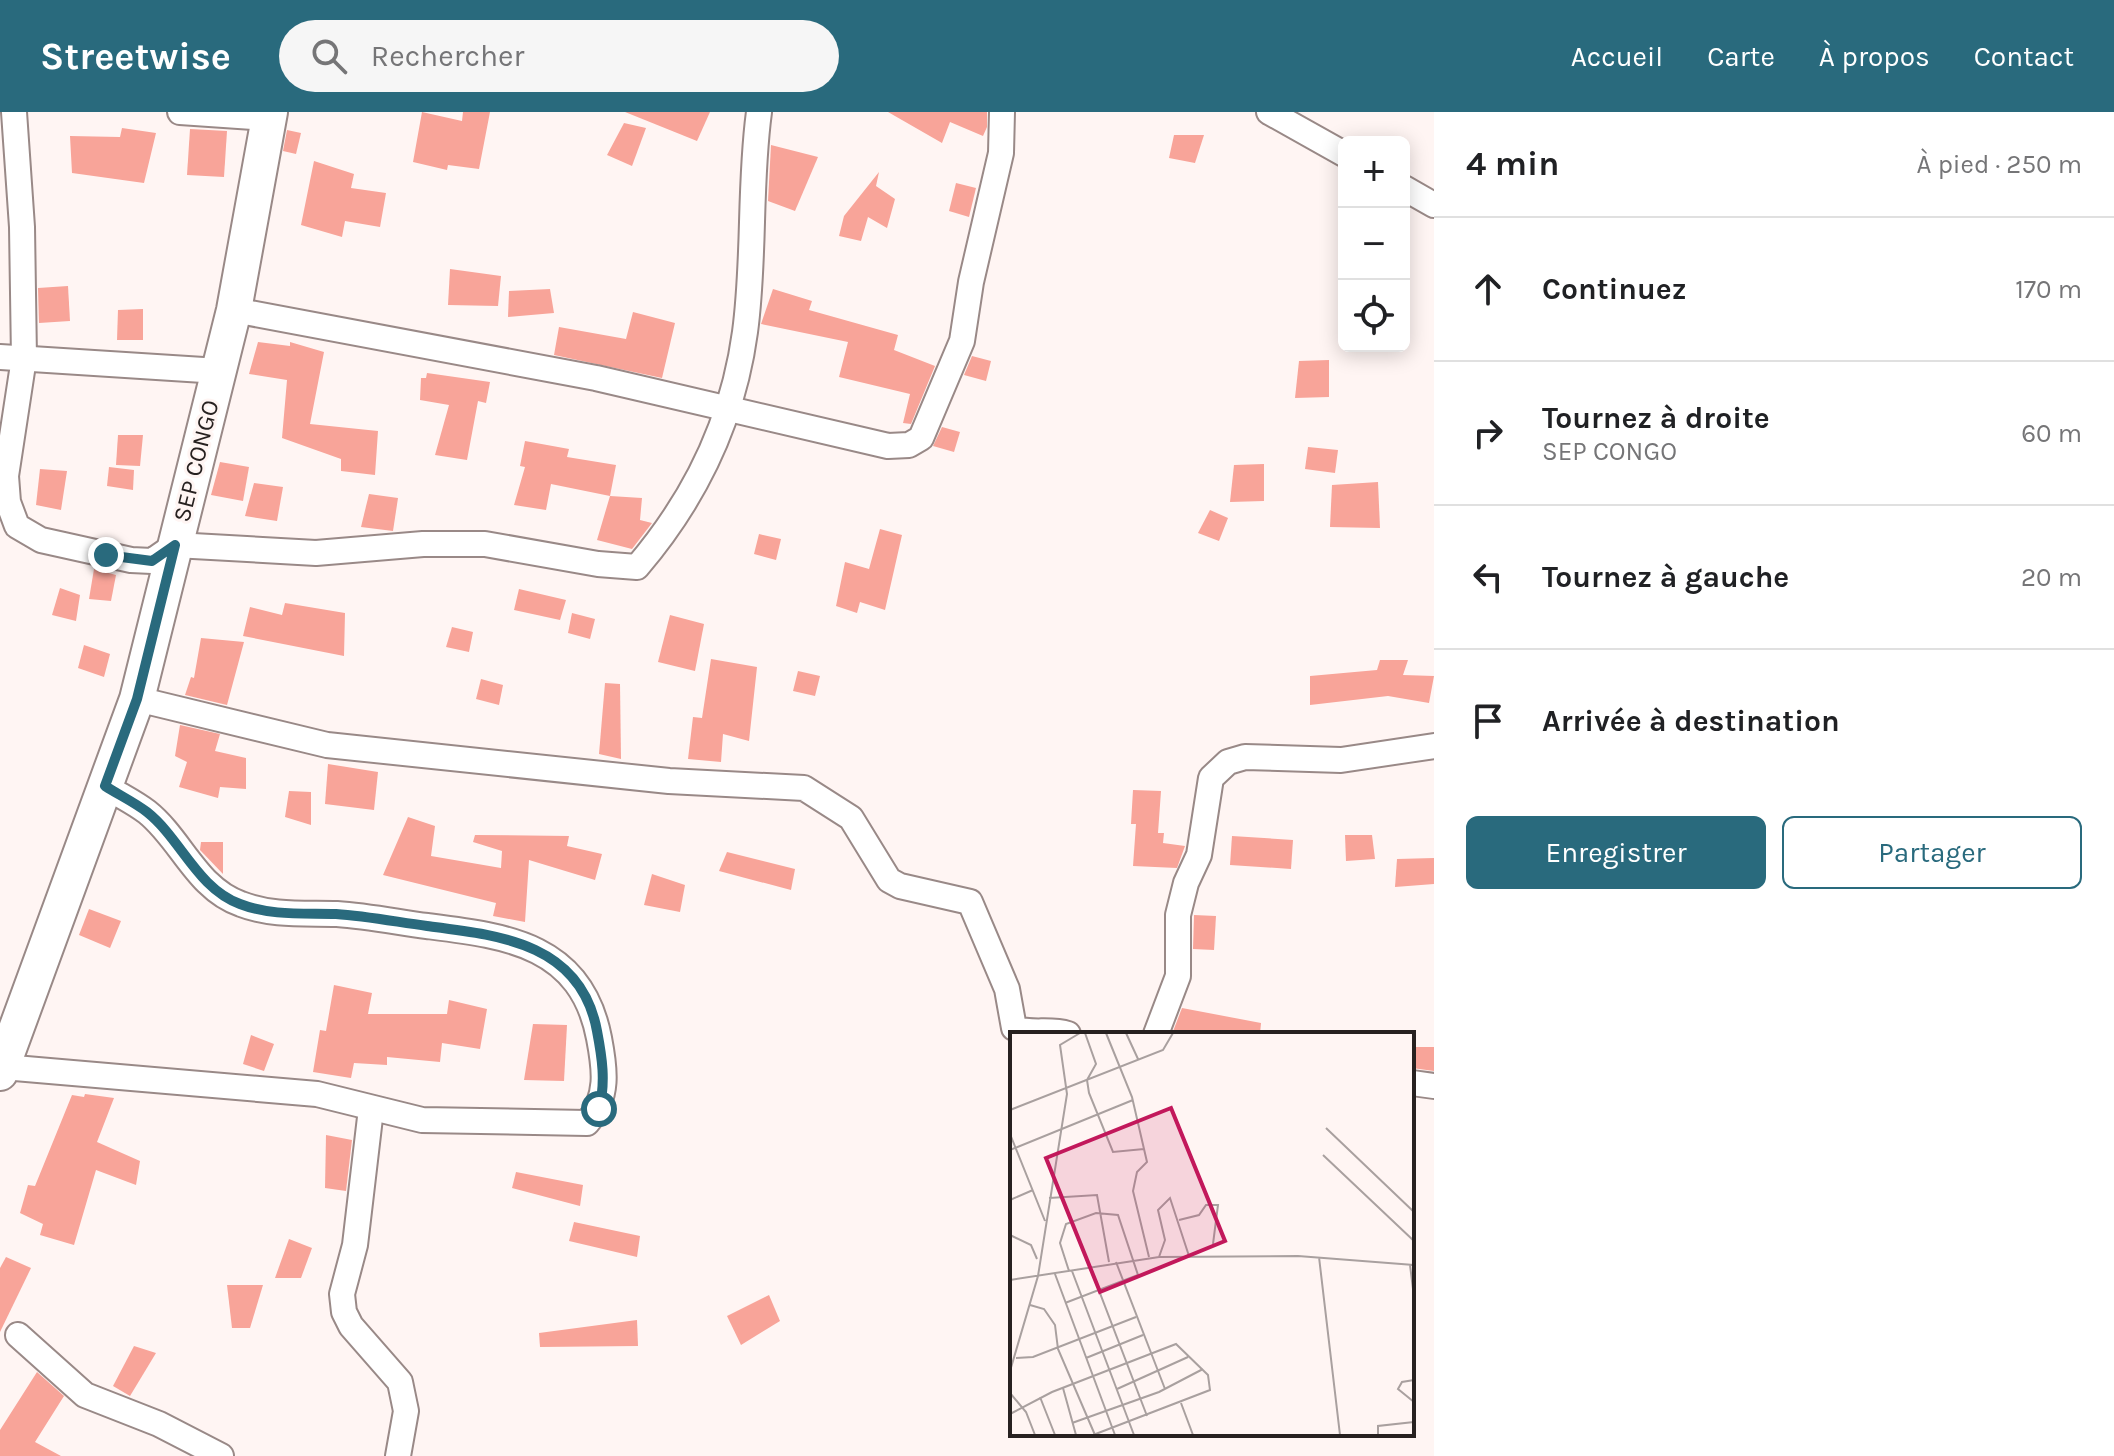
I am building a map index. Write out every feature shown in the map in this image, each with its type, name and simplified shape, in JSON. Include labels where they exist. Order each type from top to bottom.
[{"type":"street","points":[[14,112],[22,227],[6,476],[8,502],[17,526],[41,540],[131,560],[152,561],[175,545],[316,553],[423,544],[485,544],[598,564],[637,567],[675,516],[708,462],[729,409],[745,333],[759,112]]},
{"type":"street","points":[[180,112],[269,115]]},
{"type":"street","points":[[234,310],[596,378],[888,446],[909,445],[921,438],[962,341],[971,282],[1001,153],[1002,112]]},
{"type":"street","points":[[1269,112],[1338,151]]},
{"type":"street","name":"SEP CONGO","points":[[1,1070],[137,699],[234,310],[269,115]]},
{"type":"street","points":[[1410,191],[1434,205]]},
{"type":"street","points":[[12,358],[219,371]]},
{"type":"street","points":[[137,699],[327,745],[669,781],[804,788],[851,818],[889,880],[900,886],[970,902],[1007,989],[1014,1028],[1024,1032],[1048,1029],[1060,1032]]},
{"type":"street","points":[[1157,1032],[1178,976],[1178,915],[1186,883],[1199,855],[1211,778],[1228,762],[1245,757],[1341,760],[1434,746]]},
{"type":"street","points":[[1,1070],[317,1094],[422,1120],[587,1123],[599,1109],[604,1092],[603,1059],[595,1017],[584,996],[557,962],[520,941],[478,931],[340,914],[267,912],[240,904],[218,894],[148,812],[105,786]]},
{"type":"street","points":[[1414,1083],[1434,1086]]},
{"type":"street","points":[[371,1109],[355,1245],[342,1294],[344,1312],[351,1326],[400,1382],[406,1411],[398,1456]]},
{"type":"street","points":[[18,1335],[85,1395],[159,1424],[221,1456]]},
{"type":"building","points":[[422,112],[462,121],[463,112],[490,112],[479,169],[448,165],[447,170],[413,162]]},
{"type":"building","points":[[625,112],[710,112],[697,141]]},
{"type":"building","points":[[888,112],[987,112],[987,127],[983,136],[950,122],[942,143]]},
{"type":"building","points":[[624,123],[646,128],[632,166],[607,155]]},
{"type":"building","points":[[122,128],[156,133],[144,183],[72,173],[70,136],[120,137]]},
{"type":"building","points":[[190,129],[227,131],[224,177],[187,175]]},
{"type":"building","points":[[287,130],[301,133],[296,154],[283,151]]},
{"type":"building","points":[[1174,135],[1204,135],[1195,163],[1169,158]]},
{"type":"building","points":[[771,145],[818,157],[795,211],[768,201]]},
{"type":"building","points":[[314,161],[354,174],[351,188],[386,193],[380,227],[345,221],[342,237],[301,225]]},
{"type":"building","points":[[879,172],[876,186],[895,199],[887,228],[868,217],[861,241],[839,236],[844,216]]},
{"type":"building","points":[[956,183],[976,188],[969,217],[949,211]]},
{"type":"building","points":[[450,269],[501,276],[498,306],[448,305]]},
{"type":"building","points":[[68,286],[70,321],[39,323],[38,288]]},
{"type":"building","points":[[550,289],[554,313],[508,317],[509,291]]},
{"type":"building","points":[[773,289],[812,301],[809,310],[898,335],[894,350],[935,366],[911,424],[903,423],[910,394],[839,377],[848,342],[761,324]]},
{"type":"building","points":[[143,309],[143,340],[117,340],[118,310]]},
{"type":"building","points":[[633,312],[675,323],[662,378],[554,355],[559,327],[626,339]]},
{"type":"building","points":[[258,342],[290,346],[290,342],[324,352],[310,424],[378,431],[375,475],[341,471],[341,459],[282,438],[287,380],[249,374]]},
{"type":"building","points":[[972,356],[991,361],[986,381],[964,375]]},
{"type":"building","points":[[1329,360],[1329,397],[1295,398],[1299,361]]},
{"type":"building","points":[[427,373],[490,382],[486,403],[478,401],[467,460],[435,455],[449,405],[420,400],[421,378],[426,378]]},
{"type":"building","points":[[942,427],[960,432],[954,452],[933,446]]},
{"type":"building","points":[[118,435],[143,435],[140,466],[116,465]]},
{"type":"building","points":[[525,441],[569,449],[567,457],[616,465],[610,496],[551,484],[546,510],[514,505],[525,467],[520,466]]},
{"type":"building","points":[[1308,447],[1338,450],[1335,473],[1305,469]]},
{"type":"building","points":[[220,462],[249,467],[243,501],[211,495]]},
{"type":"building","points":[[1264,464],[1264,501],[1230,502],[1234,465]]},
{"type":"building","points":[[109,467],[134,470],[133,490],[107,486]]},
{"type":"building","points":[[40,469],[67,471],[61,510],[36,505]]},
{"type":"building","points":[[1378,482],[1380,528],[1330,527],[1332,485]]},
{"type":"building","points":[[254,483],[283,487],[277,521],[245,516]]},
{"type":"building","points":[[369,494],[398,498],[393,531],[361,527]]},
{"type":"building","points":[[610,496],[642,498],[640,520],[652,523],[632,549],[597,540]]},
{"type":"building","points":[[1210,510],[1228,518],[1219,541],[1198,533]]},
{"type":"building","points":[[880,529],[902,535],[885,610],[860,602],[857,613],[836,606],[845,562],[869,569]]},
{"type":"building","points":[[759,534],[781,539],[776,560],[754,554]]},
{"type":"building","points":[[94,569],[116,575],[111,601],[89,599]]},
{"type":"building","points":[[60,588],[80,595],[76,621],[52,615]]},
{"type":"building","points":[[519,589],[566,600],[560,620],[514,610]]},
{"type":"building","points":[[285,603],[345,613],[344,656],[243,636],[250,607],[282,615]]},
{"type":"building","points":[[572,613],[595,619],[590,639],[568,633]]},
{"type":"building","points":[[670,615],[704,624],[695,671],[658,662]]},
{"type":"building","points":[[452,627],[473,632],[469,652],[446,647]]},
{"type":"building","points":[[201,638],[244,642],[227,705],[185,695],[191,677],[194,678]]},
{"type":"building","points":[[84,645],[110,654],[104,677],[78,668]]},
{"type":"building","points":[[711,659],[757,667],[749,741],[723,734],[721,762],[688,759],[693,717],[702,718]]},
{"type":"building","points":[[1380,660],[1408,660],[1403,675],[1434,676],[1429,703],[1388,696],[1310,705],[1310,676],[1377,670]]},
{"type":"building","points":[[798,671],[820,676],[815,696],[793,691]]},
{"type":"building","points":[[481,679],[503,685],[499,705],[476,699]]},
{"type":"building","points":[[605,683],[620,684],[621,759],[599,754]]},
{"type":"building","points":[[180,725],[220,734],[215,751],[246,758],[246,789],[220,787],[218,798],[179,787],[187,762],[175,756]]},
{"type":"building","points":[[328,764],[378,772],[374,810],[325,804]]},
{"type":"building","points":[[1133,790],[1161,791],[1158,833],[1164,833],[1163,843],[1185,846],[1177,868],[1133,866],[1136,824],[1131,824]]},
{"type":"building","points":[[289,791],[311,792],[311,825],[285,817]]},
{"type":"building","points":[[408,817],[435,826],[431,856],[501,868],[502,851],[473,842],[475,835],[569,836],[567,846],[602,854],[595,880],[529,860],[525,922],[493,916],[496,903],[383,875]]},
{"type":"building","points":[[1345,835],[1372,835],[1375,859],[1346,861]]},
{"type":"building","points":[[1232,836],[1293,840],[1291,869],[1230,865]]},
{"type":"building","points":[[201,842],[223,842],[223,874],[200,850]]},
{"type":"building","points":[[727,852],[795,869],[791,890],[719,871]]},
{"type":"building","points":[[1434,858],[1434,884],[1395,887],[1397,859]]},
{"type":"building","points":[[652,874],[685,885],[680,912],[644,905]]},
{"type":"building","points":[[89,909],[121,921],[110,948],[79,935]]},
{"type":"building","points":[[1194,915],[1216,916],[1214,950],[1193,949]]},
{"type":"building","points":[[334,985],[372,993],[368,1014],[447,1014],[449,1000],[487,1009],[480,1049],[442,1043],[440,1062],[387,1057],[387,1065],[354,1063],[351,1078],[313,1072],[320,1030],[326,1031]]},
{"type":"building","points":[[1182,1008],[1261,1023],[1260,1032],[1173,1032]]},
{"type":"building","points":[[533,1024],[567,1025],[564,1081],[524,1080]]},
{"type":"building","points":[[251,1035],[274,1044],[264,1071],[243,1064]]},
{"type":"building","points":[[1414,1047],[1434,1047],[1434,1071],[1414,1068]]},
{"type":"building","points":[[85,1094],[114,1098],[97,1142],[140,1161],[136,1185],[96,1170],[74,1245],[40,1235],[43,1224],[20,1213],[28,1185],[35,1186],[72,1095],[84,1097]]},
{"type":"building","points":[[326,1135],[352,1140],[346,1191],[325,1188]]},
{"type":"building","points":[[516,1172],[583,1185],[580,1206],[512,1188]]},
{"type":"building","points":[[574,1222],[640,1236],[637,1257],[569,1241]]},
{"type":"building","points":[[289,1239],[312,1248],[301,1278],[275,1278]]},
{"type":"building","points":[[6,1257],[31,1268],[0,1332],[0,1268]]},
{"type":"building","points":[[227,1285],[263,1285],[250,1328],[232,1328]]},
{"type":"building","points":[[769,1295],[780,1321],[741,1345],[727,1316]]},
{"type":"building","points":[[637,1320],[638,1346],[540,1347],[539,1333]]},
{"type":"building","points":[[134,1346],[156,1353],[130,1396],[113,1386]]},
{"type":"building","points":[[37,1372],[64,1396],[35,1442],[61,1456],[0,1456],[0,1430]]},
{"type":"route","points":[[106,555],[152,561],[175,545],[137,699],[105,786],[148,812],[218,894],[240,904],[267,912],[340,914],[478,931],[520,941],[539,950],[557,962],[570,977],[595,1017],[603,1059],[604,1092],[599,1109]]}]
